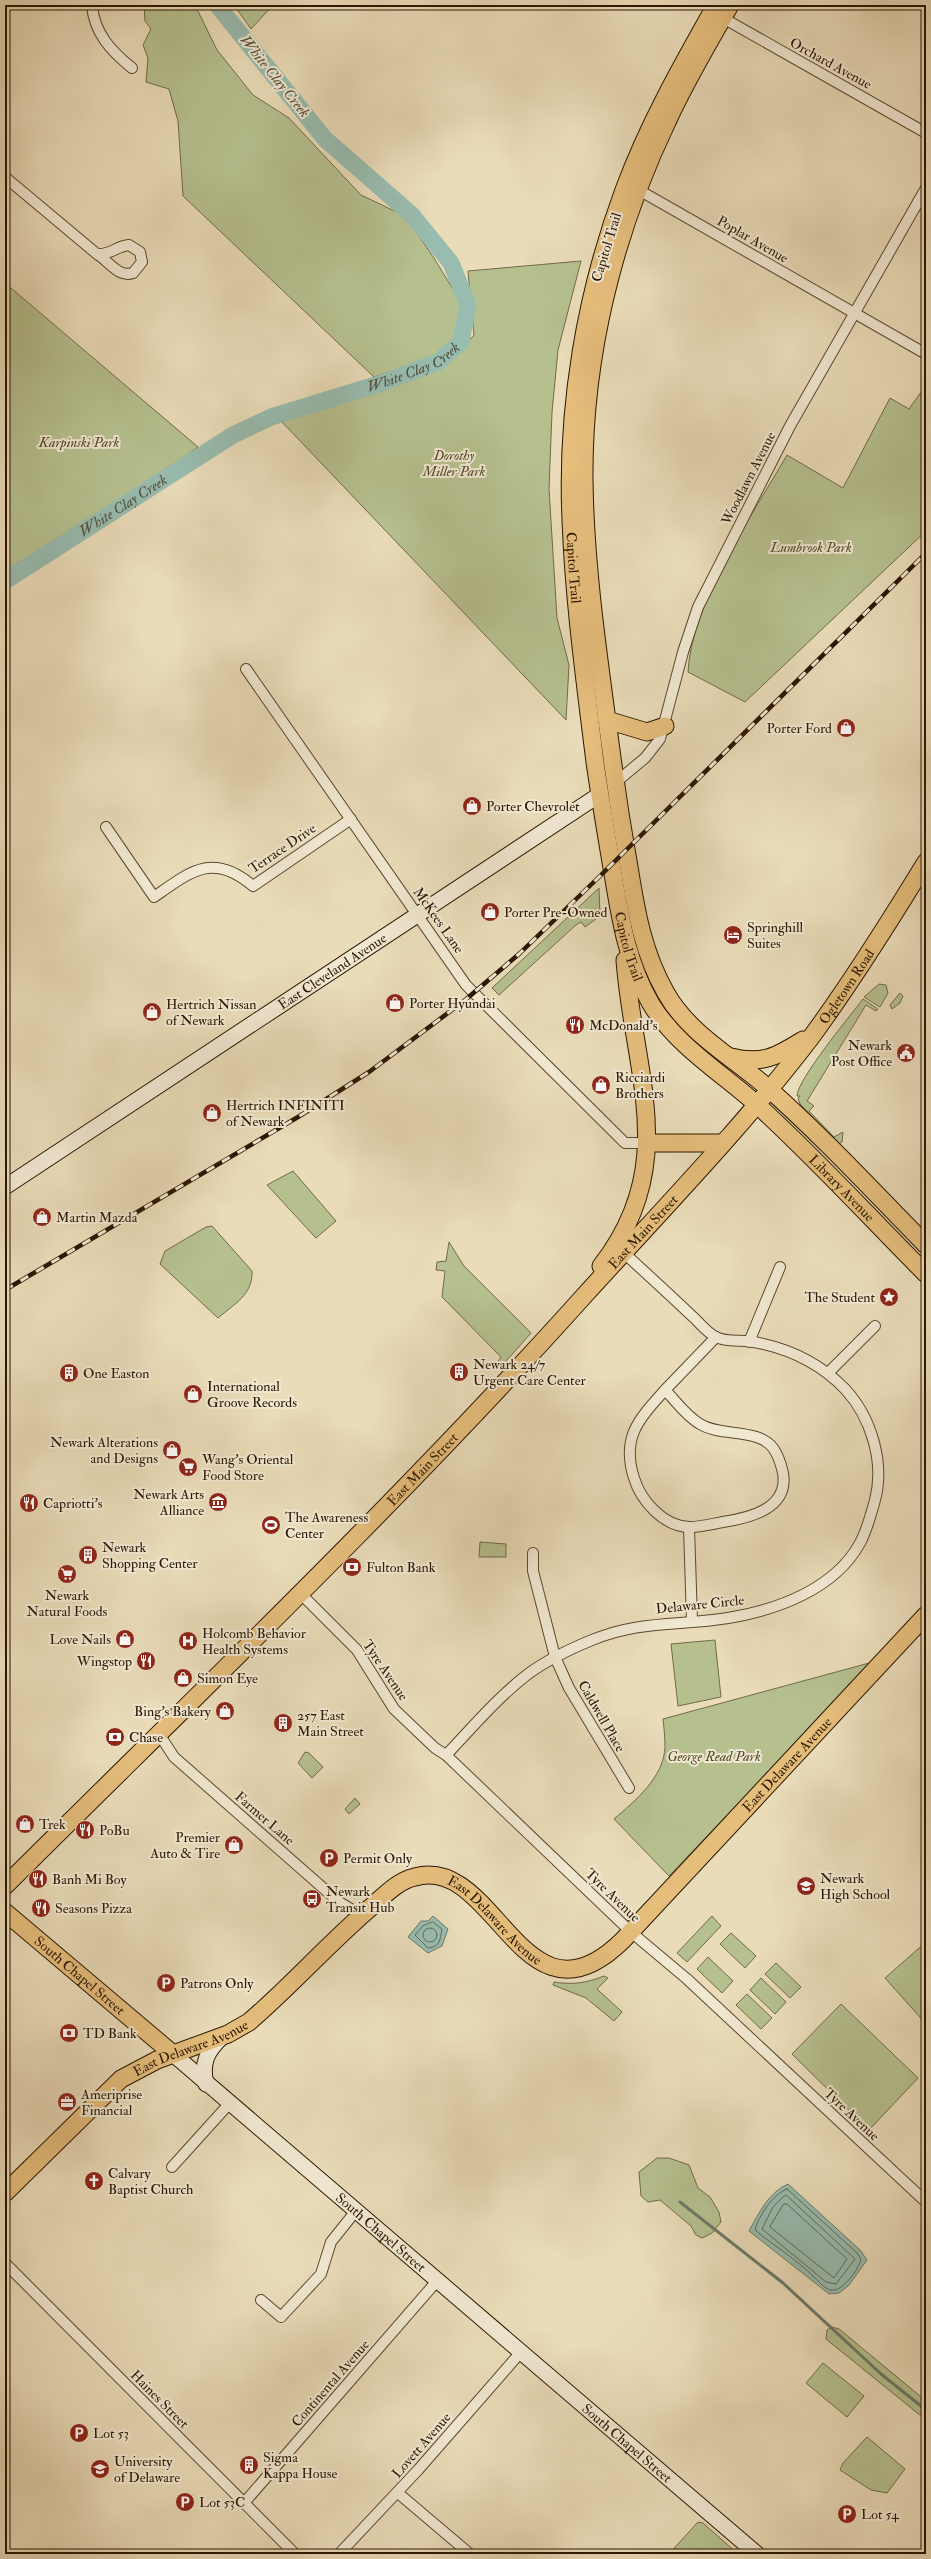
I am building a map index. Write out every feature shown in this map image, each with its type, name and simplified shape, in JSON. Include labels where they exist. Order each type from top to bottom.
[{"type":"main road","name":"Capitol Trail","points":[[723,9],[677,100],[637,189],[607,288],[592,367],[586,424],[584,478],[588,555],[607,720],[615,783],[639,930],[649,960],[674,1005],[695,1027],[768,1088]]},
{"type":"main road","name":"Capitol Trail","points":[[723,9],[657,111],[624,190],[594,287],[582,349],[572,445],[571,519],[576,597],[599,795],[623,938],[643,989],[663,1021],[755,1104]]},
{"type":"main road","points":[[607,720],[646,732],[665,726]]},
{"type":"main road","points":[[599,795],[615,783]]},
{"type":"main road","name":"Ogletown Road","points":[[755,1104],[812,1035],[876,941],[926,862]]},
{"type":"main road","points":[[576,1306],[584,1288],[613,1248],[632,1209],[644,1176],[648,1143],[646,1102],[626,973],[623,938]]},
{"type":"main road","points":[[730,1057],[747,1061],[764,1060],[780,1054],[812,1035]]},
{"type":"main road","name":"Library Avenue","points":[[768,1088],[926,1245]]},
{"type":"main road","name":"East Main Street","points":[[5,1886],[471,1421],[624,1253],[755,1104]]},
{"type":"main road","name":"Library Avenue","points":[[755,1104],[926,1274]]},
{"type":"main road","points":[[648,1143],[722,1143]]},
{"type":"main road","name":"East Delaware Avenue","points":[[5,2193],[121,2079],[173,2054],[222,2037],[236,2030],[259,2013],[361,1916],[398,1884],[409,1878],[427,1875],[443,1877],[456,1882],[529,1952],[551,1967],[574,1969],[593,1964],[610,1953],[631,1932],[926,1615]]},
{"type":"main road","name":"South Chapel Street","points":[[5,1912],[173,2054]]},
{"type":"street","points":[[92,5],[95,24],[101,36],[110,48],[132,68]]},
{"type":"street","name":"Orchard Avenue","points":[[723,9],[926,133]]},
{"type":"street","points":[[5,176],[97,254]]},
{"type":"street","name":"Woodlawn Avenue","points":[[615,783],[645,758],[660,739],[665,726],[683,652],[698,607],[790,426],[926,188]]},
{"type":"street","name":"Poplar Avenue","points":[[637,189],[926,354]]},
{"type":"street","name":"McKees Lane","points":[[246,669],[466,985],[625,1143],[648,1143]]},
{"type":"street","name":"East Cleveland Avenue","points":[[5,1187],[599,795]]},
{"type":"street","name":"Terrace Drive","points":[[106,827],[154,897],[192,871],[201,868],[222,868],[232,870],[253,886],[351,819]]},
{"type":"street","points":[[624,1253],[716,1337],[665,1390],[640,1417],[635,1426],[629,1448],[630,1468],[638,1489],[648,1505],[672,1522],[689,1527],[746,1519],[764,1511],[778,1499],[783,1490],[782,1467],[773,1447],[764,1441],[719,1432],[700,1424],[665,1390]]},
{"type":"street","points":[[749,1342],[780,1267]]},
{"type":"street","points":[[828,1373],[875,1326]]},
{"type":"street","name":"Delaware Circle","points":[[446,1755],[518,1682],[555,1657],[595,1638],[633,1626],[748,1614],[799,1597],[832,1576],[859,1545],[866,1530],[876,1495],[878,1463],[872,1436],[861,1412],[851,1396],[828,1373],[792,1352],[749,1342],[716,1337]]},
{"type":"street","points":[[689,1527],[692,1621]]},
{"type":"street","name":"Caldwell Place","points":[[533,1553],[534,1571],[555,1657],[569,1688],[628,1788]]},
{"type":"street","name":"Tyre Avenue","points":[[300,1593],[357,1650],[394,1709],[435,1748],[446,1755],[631,1932],[687,1979],[926,2202]]},
{"type":"street","name":"Farmer Lane","points":[[158,1734],[174,1757],[339,1902],[361,1916]]},
{"type":"street","points":[[206,2084],[204,2073],[205,2060],[208,2052],[222,2037]]},
{"type":"street","name":"South Chapel Street","points":[[173,2054],[355,2212],[757,2554]]},
{"type":"street","points":[[172,2167],[229,2104]]},
{"type":"street","points":[[261,2300],[281,2317],[321,2274],[331,2242],[355,2212]]},
{"type":"street","name":"Haines Street","points":[[5,2263],[295,2554]]},
{"type":"street","name":"Continental Avenue","points":[[244,2503],[437,2281]]},
{"type":"street","name":"Lovett Avenue","points":[[340,2554],[398,2492],[521,2352]]},
{"type":"street","points":[[398,2492],[470,2554]]},
{"type":"green space","points":[[144,5],[195,5],[217,50],[253,95],[289,118],[361,195],[405,216],[434,258],[459,299],[461,328],[446,353],[374,377],[183,196],[178,121],[169,89],[146,82],[148,58],[143,45],[151,29],[145,21]]},
{"type":"green space","points":[[234,5],[273,5],[251,29]]},
{"type":"green space","name":"Dorothy Miller Park","points":[[581,261],[558,350],[552,412],[549,489],[557,618],[569,665],[566,720],[282,422],[451,361],[474,335],[468,271]]},
{"type":"green space","name":"Karpinski Park","points":[[5,283],[198,447],[125,500],[80,530],[23,560],[5,572]]},
{"type":"green space","name":"Lumbrook Park","points":[[926,385],[926,531],[745,702],[688,672],[692,646],[700,618],[712,589],[726,560],[787,455],[843,488],[890,398],[909,409]]},
{"type":"green space","points":[[599,888],[600,916],[585,927],[581,922],[576,925],[499,995],[492,988]]},
{"type":"green space","points":[[879,984],[886,985],[888,993],[880,1007],[864,997]]},
{"type":"green space","points":[[900,993],[903,996],[900,1003],[892,1009],[890,1005]]},
{"type":"green space","points":[[863,999],[878,1009],[876,1011],[866,1005],[807,1101],[814,1106],[809,1111],[834,1137],[843,1132],[842,1142],[839,1144],[800,1104],[798,1098],[800,1096],[797,1096],[805,1076]]},
{"type":"green space","points":[[293,1171],[336,1221],[316,1238],[267,1185]]},
{"type":"green space","points":[[212,1226],[252,1271],[246,1293],[218,1318],[160,1264],[165,1251],[206,1227]]},
{"type":"green space","points":[[449,1242],[464,1266],[531,1333],[500,1368],[496,1364],[501,1357],[442,1297],[445,1271],[436,1270],[437,1262],[446,1261]]},
{"type":"green space","points":[[480,1542],[506,1544],[506,1557],[479,1557]]},
{"type":"green space","points":[[715,1640],[721,1697],[678,1706],[671,1644]]},
{"type":"green space","name":"George Read Park","points":[[873,1662],[669,1876],[614,1819],[647,1788],[660,1768],[665,1747],[663,1719]]},
{"type":"green space","points":[[305,1752],[309,1753],[323,1767],[312,1778],[298,1763]]},
{"type":"green space","points":[[355,1798],[360,1804],[349,1814],[345,1809]]},
{"type":"green space","points":[[712,1916],[721,1926],[687,1962],[677,1953]]},
{"type":"green space","points":[[731,1933],[756,1956],[745,1968],[720,1944]]},
{"type":"green space","points":[[926,1942],[926,2024],[885,1978]]},
{"type":"green space","points":[[708,1957],[733,1981],[722,1993],[697,1969]]},
{"type":"green space","points":[[776,1963],[801,1987],[790,1998],[765,1974]]},
{"type":"green space","points":[[604,1976],[608,1978],[597,1989],[622,2012],[614,2021],[586,1998],[553,1985],[554,1982],[579,1983]]},
{"type":"green space","points":[[761,1978],[786,2002],[775,2014],[750,1990]]},
{"type":"green space","points":[[747,1994],[772,2018],[761,2029],[736,2005]]},
{"type":"green space","points":[[841,2004],[918,2078],[869,2130],[792,2054]]},
{"type":"green space","points":[[657,2158],[669,2158],[689,2165],[698,2188],[710,2197],[719,2212],[721,2222],[712,2233],[702,2238],[696,2235],[691,2226],[660,2200],[648,2202],[641,2196],[639,2172]]},
{"type":"green space","points":[[832,2327],[839,2329],[926,2401],[926,2420],[826,2339],[827,2330]]},
{"type":"green space","points":[[823,2363],[864,2396],[847,2417],[806,2383]]},
{"type":"green space","points":[[867,2437],[905,2469],[887,2493],[871,2490],[840,2470],[843,2463]]},
{"type":"green space","points":[[698,2522],[703,2523],[738,2554],[669,2554]]},
{"type":"water","points":[[433,1916],[448,1929],[442,1946],[428,1953],[408,1937],[421,1921],[428,1921]]},
{"type":"water","points":[[788,2184],[860,2250],[867,2260],[849,2285],[839,2293],[829,2294],[749,2231],[765,2204],[775,2193]]},
{"type":"waterway","name":"White Clay Creek","points":[[5,581],[233,435],[271,417],[379,384],[438,362],[461,342],[468,305],[451,263],[412,215],[325,139],[217,5]]},
{"type":"waterway","points":[[680,2202],[783,2283],[881,2374],[926,2410]]},
{"type":"railway","points":[[5,1290],[298,1117],[369,1072],[464,1001],[519,954],[598,878],[926,553]]},
{"type":"place","name":"Porter Ford","points":[[846,728]]},
{"type":"place","name":"Porter Chevrolet","points":[[472,806]]},
{"type":"place","name":"Porter Pre-Owned","points":[[490,912]]},
{"type":"place","name":"Springhill Suites","points":[[733,935]]},
{"type":"place","name":"Porter Hyundai","points":[[395,1003]]},
{"type":"place","name":"Hertrich Nissan of Newark","points":[[152,1012]]},
{"type":"place","name":"McDonald's","points":[[575,1025]]},
{"type":"place","name":"Newark Post Office","points":[[906,1053]]},
{"type":"place","name":"Ricciardi Brothers","points":[[601,1085]]},
{"type":"place","name":"Hertrich INFINITI of Newark","points":[[212,1113]]},
{"type":"place","name":"Martin Mazda","points":[[42,1217]]},
{"type":"place","name":"The Student","points":[[889,1297]]},
{"type":"place","name":"Newark 24/7 Urgent Care Center","points":[[459,1372]]},
{"type":"place","name":"One Easton","points":[[69,1373]]},
{"type":"place","name":"International Groove Records","points":[[193,1394]]},
{"type":"place","name":"Newark Alterations and Designs","points":[[172,1450]]},
{"type":"place","name":"Wang's Oriental Food Store","points":[[188,1467]]},
{"type":"place","name":"Newark Arts Alliance","points":[[218,1502]]},
{"type":"place","name":"Capriotti's","points":[[29,1503]]},
{"type":"place","name":"The Awareness Center","points":[[271,1525]]},
{"type":"place","name":"Newark Shopping Center","points":[[88,1555]]},
{"type":"place","name":"Fulton Bank","points":[[352,1567]]},
{"type":"place","name":"Newark Natural Foods","points":[[67,1574]]},
{"type":"place","name":"Love Nails","points":[[125,1639]]},
{"type":"place","name":"Holcomb Behavior Health Systems","points":[[188,1641]]},
{"type":"place","name":"Wingstop","points":[[146,1661]]},
{"type":"place","name":"Simon Eye","points":[[183,1678]]},
{"type":"place","name":"Bing's Bakery","points":[[225,1711]]},
{"type":"place","name":"257 East Main Street","points":[[283,1723]]},
{"type":"place","name":"Chase","points":[[115,1737]]},
{"type":"place","name":"Trek","points":[[25,1824]]},
{"type":"place","name":"PoBu","points":[[85,1830]]},
{"type":"place","name":"Premier Auto & Tire","points":[[234,1845]]},
{"type":"place","name":"Permit Only","points":[[329,1858]]},
{"type":"place","name":"Banh Mi Boy","points":[[38,1879]]},
{"type":"place","name":"Newark High School","points":[[806,1886]]},
{"type":"place","name":"Newark Transit Hub","points":[[312,1899]]},
{"type":"place","name":"Seasons Pizza","points":[[41,1908]]},
{"type":"place","name":"Patrons Only","points":[[166,1983]]},
{"type":"place","name":"TD Bank","points":[[69,2033]]},
{"type":"place","name":"Ameriprise Financial","points":[[67,2102]]},
{"type":"place","name":"Calvary Baptist Church","points":[[94,2181]]},
{"type":"place","name":"Lot 53","points":[[79,2433]]},
{"type":"place","name":"Sigma Kappa House","points":[[249,2465]]},
{"type":"place","name":"University of Delaware","points":[[100,2469]]},
{"type":"place","name":"Lot 53C","points":[[185,2502]]},
{"type":"place","name":"Lot 54","points":[[847,2514]]}]
